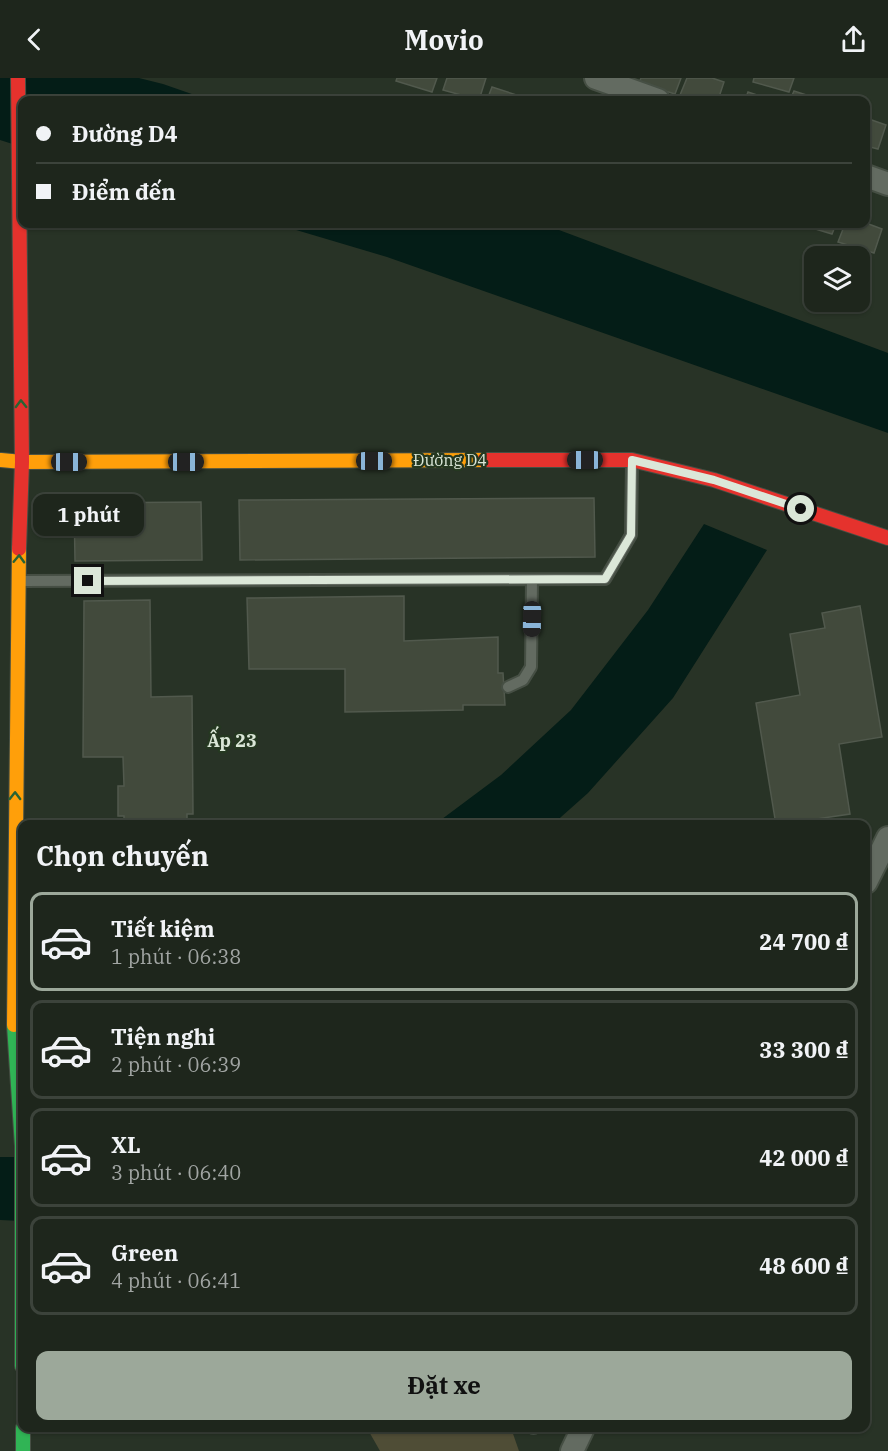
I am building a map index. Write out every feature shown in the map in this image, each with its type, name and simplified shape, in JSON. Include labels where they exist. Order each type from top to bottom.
[{"type":"street","points":[[18,78],[18,206]]},
{"type":"street","points":[[596,78],[647,96]]},
{"type":"street","points":[[870,177],[888,184]]},
{"type":"street","points":[[18,228],[22,462],[12,896],[14,1035],[18,1090]]},
{"type":"street","name":"Đường D4","points":[[0,460],[22,462],[632,460],[714,480],[888,538]]},
{"type":"street","points":[[870,874],[888,838]]},
{"type":"street","points":[[23,1432],[23,1451]]},
{"type":"street","points":[[572,1451],[582,1432]]},
{"type":"lane","points":[[18,582],[605,579],[631,535],[632,460]]},
{"type":"lane","points":[[508,687],[524,680],[531,667],[532,580]]},
{"type":"shaded area","points":[[369,1432],[512,1432],[519,1451],[380,1451]]},
{"type":"water","points":[[0,78],[139,78],[198,96],[18,96],[18,146],[0,140]]},
{"type":"water","points":[[289,228],[554,228],[888,353],[888,433],[387,257]]},
{"type":"water","points":[[704,524],[767,550],[673,698],[588,793],[558,820],[441,820],[501,775],[571,710],[648,610]]},
{"type":"water","points":[[0,1157],[18,1157],[18,1221],[0,1220]]},
{"type":"building","points":[[397,78],[437,78],[432,92],[396,81]]},
{"type":"building","points":[[447,78],[486,78],[480,96],[465,96],[443,90]]},
{"type":"building","points":[[641,78],[681,78],[675,94],[639,83]]},
{"type":"building","points":[[687,78],[712,78],[724,82],[719,96],[680,95]]},
{"type":"building","points":[[754,78],[794,78],[789,92],[753,82]]},
{"type":"building","points":[[492,87],[520,96],[489,96]]},
{"type":"building","points":[[794,91],[810,96],[792,96]]},
{"type":"building","points":[[748,92],[760,96],[746,96]]},
{"type":"building","points":[[870,119],[886,125],[878,149],[870,147]]},
{"type":"building","points":[[870,224],[882,229],[874,253],[870,252],[870,246],[851,246],[838,242],[843,228],[870,228]]},
{"type":"building","points":[[812,228],[834,228],[832,234]]},
{"type":"building","points":[[594,498],[595,557],[240,560],[239,500]]},
{"type":"building","points":[[201,502],[202,560],[75,561],[74,503]]},
{"type":"building","points":[[404,596],[404,641],[498,637],[498,673],[503,673],[505,705],[463,705],[463,710],[345,712],[345,669],[249,669],[247,598]]},
{"type":"building","points":[[150,600],[151,697],[192,696],[193,814],[187,814],[187,820],[124,820],[124,816],[118,816],[118,786],[124,786],[123,757],[83,757],[84,601]]},
{"type":"building","points":[[860,606],[882,737],[839,744],[850,814],[810,820],[775,820],[756,703],[800,695],[790,634],[825,628],[822,613]]},
{"type":"traffic: fast","points":[[14,1025],[18,1086]]},
{"type":"traffic: fast","points":[[23,1432],[23,1451]]},
{"type":"traffic: slow","points":[[1,460],[22,462],[484,460]]},
{"type":"traffic: slow","points":[[14,1025],[19,549]]},
{"type":"traffic: jam","points":[[18,78],[18,96]]},
{"type":"traffic: jam","points":[[19,549],[22,462],[20,228]]},
{"type":"traffic: jam","points":[[484,460],[632,460],[714,480],[888,538]]},
{"type":"district","name":"Ấp 23","points":[[232,740]]},
{"type":"route","points":[[88,581],[605,579],[631,535],[632,460],[714,480],[801,509]]}]
